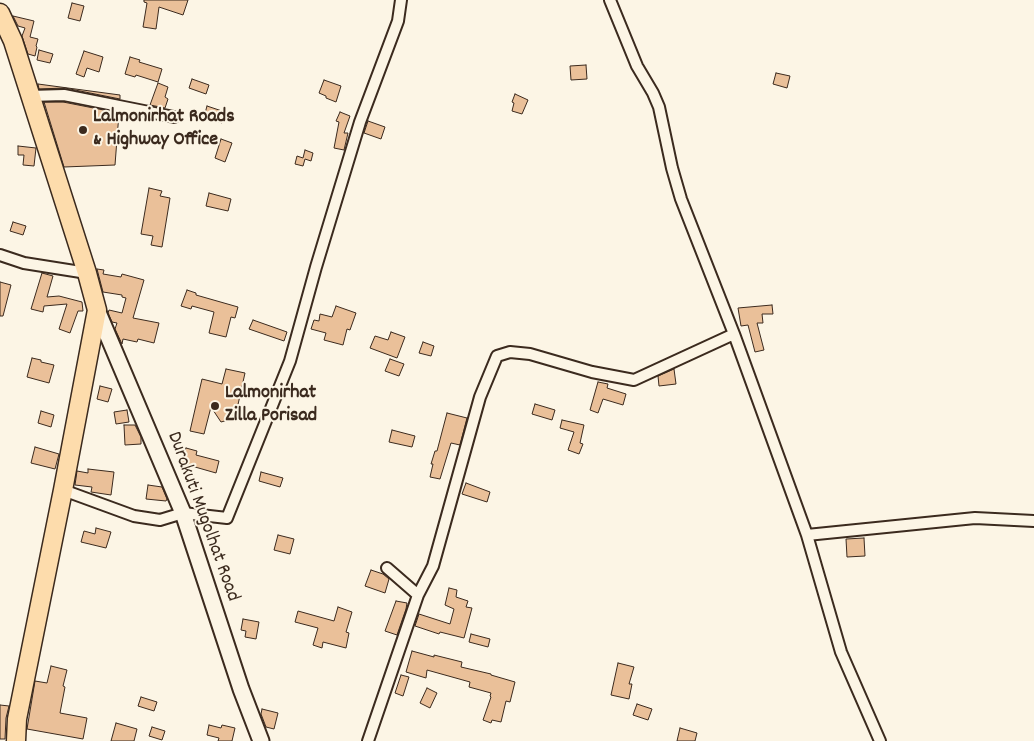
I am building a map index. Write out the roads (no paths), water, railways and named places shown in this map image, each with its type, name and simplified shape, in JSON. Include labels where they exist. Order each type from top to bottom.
[{"type":"highway","points":[[0,13],[13,41],[97,310],[17,719],[16,741]]},
{"type":"main road","name":"Durakuti Mugolhat Road","points":[[97,310],[184,513],[241,689],[261,741]]},
{"type":"street","points":[[63,490],[134,516],[160,520],[184,513],[227,518],[290,361],[360,122],[398,21],[401,0]]},
{"type":"street","points":[[610,0],[637,66],[659,107],[672,168],[681,199],[734,334],[807,535],[841,652],[880,741]]},
{"type":"street","points":[[30,96],[64,95],[174,117]]},
{"type":"street","points":[[0,255],[24,263],[87,273]]},
{"type":"street","points":[[368,741],[418,595],[433,566],[480,397],[497,356],[510,352],[530,354],[592,372],[634,380],[734,334]]},
{"type":"street","points":[[807,535],[976,518],[1034,521]]},
{"type":"street","points":[[387,568],[418,595]]},
{"type":"place","name":"Lalmonirhat Roads & Highway Office","points":[[83,130]]},
{"type":"place","name":"Lalmonirhat Zilla Porisad","points":[[215,406]]}]
